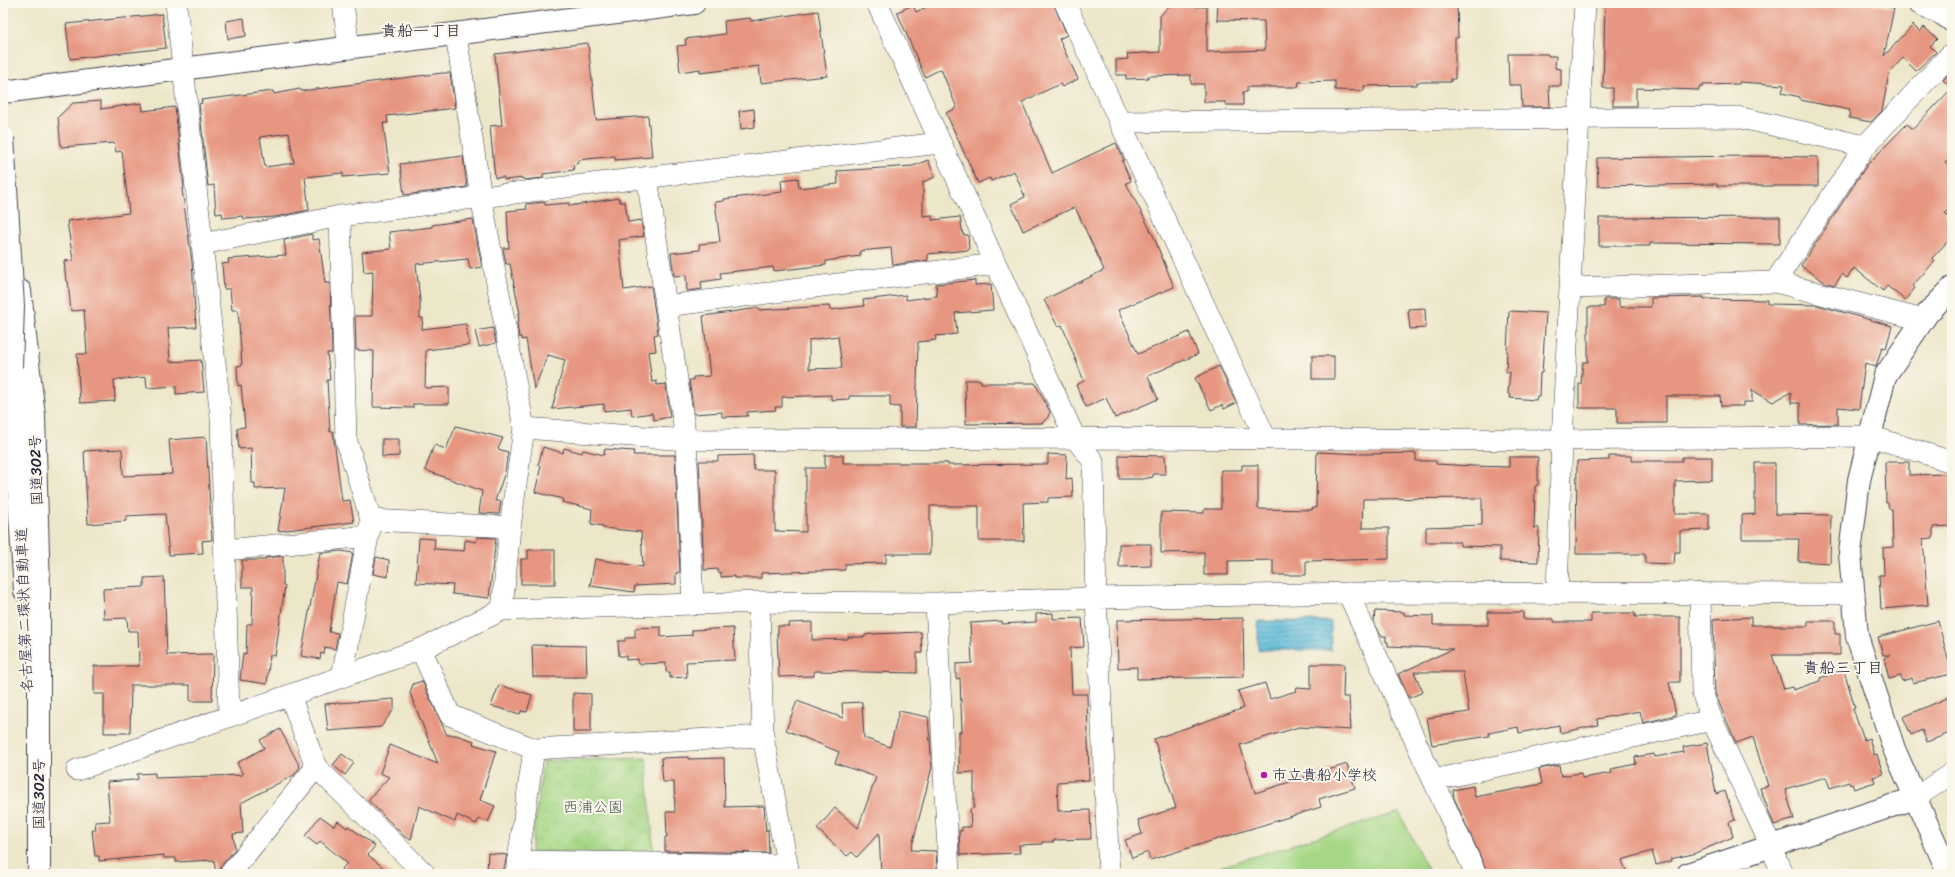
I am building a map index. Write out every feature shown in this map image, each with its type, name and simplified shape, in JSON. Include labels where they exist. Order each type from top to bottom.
[{"type":"main road","points":[[3,92],[456,34],[665,5],[694,3]]},
{"type":"main road","points":[[1918,3],[1944,15],[1952,21]]},
{"type":"main road","points":[[3,139],[13,306],[11,367]]},
{"type":"main road","name":"国道302号","points":[[3,139],[34,416],[39,590],[38,874]]},
{"type":"main road","name":"名古屋第二環状自動車道","points":[[3,276],[11,367],[25,597],[27,773],[24,874]]},
{"type":"main road","points":[[1949,874],[1894,749],[1857,636],[1850,553],[1859,480],[1885,376],[1923,320],[1952,288]]},
{"type":"main road","points":[[1688,874],[1915,798]]},
{"type":"street","points":[[176,3],[221,418],[229,716]]},
{"type":"street","points":[[343,3],[349,48]]},
{"type":"street","points":[[877,3],[1075,438],[1093,461],[1096,598],[1109,874]]},
{"type":"street","points":[[1065,3],[1266,439]]},
{"type":"street","points":[[1557,594],[1562,440],[1585,3]]},
{"type":"street","points":[[456,34],[480,197],[524,428],[510,526],[502,610]]},
{"type":"street","points":[[1775,282],[1865,146],[1952,53]]},
{"type":"street","points":[[1120,122],[1737,117],[1865,146]]},
{"type":"street","points":[[203,244],[340,216],[480,197],[940,143]]},
{"type":"street","points":[[647,177],[686,440],[693,605]]},
{"type":"street","points":[[340,216],[346,439],[370,528],[342,677]]},
{"type":"street","points":[[666,306],[995,264]]},
{"type":"street","points":[[1571,288],[1775,282],[1923,320]]},
{"type":"street","points":[[524,428],[686,440],[1075,438],[1562,440],[1870,436],[1952,462]]},
{"type":"street","points":[[225,550],[370,528],[510,526]]},
{"type":"street","points":[[77,770],[421,649],[502,610],[758,602],[936,603],[1348,593],[1854,594]]},
{"type":"street","points":[[1348,593],[1476,874]]},
{"type":"street","points":[[1700,593],[1702,692],[1712,720],[1771,846],[1782,874]]},
{"type":"street","points":[[534,749],[516,868],[787,870],[763,736],[758,602]]},
{"type":"street","points":[[936,603],[949,874]]},
{"type":"street","points":[[421,649],[450,716],[534,749],[763,736]]},
{"type":"street","points":[[290,696],[316,767],[425,874]]},
{"type":"street","points":[[1433,780],[1712,720]]},
{"type":"street","points":[[230,874],[316,767]]},
{"type":"street","points":[[1915,798],[1952,773]]},
{"type":"green space","name":"西浦公園","points":[[646,758],[654,855],[531,852],[543,761]]},
{"type":"green space","points":[[1399,812],[1430,874],[1197,874]]},
{"type":"water","points":[[1258,621],[1331,621],[1331,650],[1258,650]]},
{"type":"building","points":[[934,3],[1053,3],[1067,35],[1059,39],[1078,79],[1062,87],[1060,84],[1022,102],[1052,173],[1116,143],[1124,160],[1122,161],[1131,181],[1126,183],[1153,235],[1174,287],[1118,310],[1138,354],[1189,332],[1198,354],[1148,376],[1158,399],[1115,418],[1106,398],[1086,407],[1076,385],[1084,381],[1062,325],[1058,327],[1044,300],[1104,270],[1075,207],[1023,231],[1011,204],[1025,197],[1014,171],[991,181],[990,178],[978,183],[946,113],[957,108],[941,69],[925,77],[897,12],[913,5],[916,12]]},
{"type":"building","points":[[1218,3],[1457,3],[1458,38],[1455,38],[1455,79],[1451,79],[1451,82],[1417,82],[1417,85],[1364,86],[1364,91],[1335,90],[1335,81],[1299,82],[1298,87],[1247,87],[1247,92],[1243,92],[1243,105],[1226,105],[1226,102],[1204,102],[1204,84],[1191,84],[1191,75],[1148,76],[1148,78],[1126,79],[1126,75],[1116,75],[1116,60],[1128,59],[1127,54],[1160,52],[1160,16],[1169,6],[1207,7],[1207,52],[1265,50],[1264,21],[1217,20]]},
{"type":"building","points":[[1605,3],[1707,3],[1749,5],[1749,3],[1870,3],[1894,8],[1884,56],[1913,25],[1920,32],[1924,27],[1937,39],[1930,46],[1936,52],[1916,71],[1903,58],[1889,73],[1882,111],[1871,122],[1849,118],[1850,110],[1800,100],[1800,97],[1782,93],[1784,85],[1739,82],[1739,84],[1703,85],[1703,87],[1699,87],[1699,90],[1636,88],[1636,106],[1613,106],[1613,88],[1603,88]]},
{"type":"building","points":[[818,11],[827,76],[761,83],[759,66],[700,73],[700,69],[680,72],[677,46],[686,45],[685,39],[725,34],[724,21],[750,18],[751,21]]},
{"type":"building","points":[[162,14],[166,48],[70,59],[66,24]]},
{"type":"building","points":[[244,18],[246,36],[228,39],[226,21]]},
{"type":"building","points":[[588,43],[596,120],[648,116],[652,157],[615,160],[615,156],[578,160],[578,163],[573,165],[574,170],[543,174],[543,178],[504,180],[504,177],[495,178],[490,126],[502,125],[495,54]]},
{"type":"building","points":[[1508,54],[1548,54],[1548,56],[1556,56],[1555,68],[1561,69],[1561,86],[1549,86],[1550,107],[1522,107],[1521,85],[1509,85]]},
{"type":"building","points":[[1952,71],[1952,88],[1943,80]]},
{"type":"building","points":[[450,73],[455,108],[387,116],[388,123],[383,123],[390,173],[343,177],[343,173],[305,177],[309,210],[275,217],[244,219],[243,216],[223,218],[222,213],[216,214],[214,185],[208,186],[199,104],[202,103],[201,100],[273,91],[274,94],[300,89],[301,91]],"holes":[[[289,133],[294,163],[265,167],[260,137]]]},
{"type":"building","points":[[1952,88],[1952,157],[1945,163],[1952,169],[1952,206],[1945,213],[1952,220],[1952,237],[1932,258],[1935,261],[1912,286],[1915,288],[1905,300],[1887,286],[1883,291],[1854,268],[1847,278],[1842,274],[1835,285],[1826,283],[1801,266],[1867,165],[1907,124],[1913,129]]},
{"type":"building","points":[[101,101],[101,109],[142,103],[143,111],[175,107],[184,188],[182,189],[192,262],[196,327],[168,328],[170,362],[201,360],[204,392],[176,394],[176,386],[147,388],[146,377],[114,380],[115,401],[80,403],[77,354],[87,354],[84,310],[71,311],[64,261],[73,260],[67,221],[129,213],[122,151],[116,152],[114,143],[61,147],[58,117],[73,103]]},
{"type":"building","points":[[754,109],[755,127],[741,129],[739,111]]},
{"type":"building","points":[[463,156],[467,187],[404,195],[400,164]]},
{"type":"building","points":[[1744,156],[1818,157],[1818,186],[1717,186],[1717,184],[1598,186],[1597,158]]},
{"type":"building","points":[[928,160],[935,177],[923,182],[923,216],[932,215],[932,220],[960,217],[963,235],[968,235],[969,250],[928,254],[928,260],[893,265],[891,248],[860,251],[860,256],[826,261],[826,265],[774,271],[773,267],[720,273],[721,279],[701,282],[702,289],[687,291],[686,275],[674,276],[671,253],[700,250],[699,244],[720,242],[715,202],[724,201],[724,199],[782,192],[781,180],[798,178],[799,188],[838,184],[837,171],[913,166]]},
{"type":"building","points":[[619,198],[620,202],[625,202],[628,222],[641,220],[644,236],[619,240],[624,290],[651,286],[658,334],[654,335],[656,351],[648,352],[652,382],[657,381],[657,385],[666,384],[670,417],[654,420],[652,413],[632,416],[631,408],[604,411],[604,404],[552,409],[565,360],[548,355],[534,389],[526,339],[522,340],[521,337],[519,337],[517,323],[519,322],[518,314],[520,314],[510,264],[506,264],[503,248],[509,248],[507,211],[527,209],[526,204],[545,202],[545,205],[569,203],[569,206]]},
{"type":"building","points":[[1780,217],[1780,244],[1650,243],[1650,246],[1599,246],[1599,218]]},
{"type":"building","points":[[473,219],[482,267],[470,269],[468,259],[416,264],[420,300],[420,318],[423,318],[422,329],[466,324],[469,345],[426,350],[425,388],[449,387],[449,404],[413,404],[413,408],[373,407],[374,351],[356,350],[355,316],[372,316],[373,271],[364,272],[362,252],[391,249],[389,232],[432,227],[432,225]]},
{"type":"building","points":[[312,234],[312,240],[319,239],[325,283],[330,283],[332,353],[327,353],[330,380],[327,380],[330,432],[333,431],[342,501],[350,500],[354,522],[278,531],[285,488],[255,489],[255,483],[252,483],[251,448],[239,449],[237,428],[245,427],[241,385],[238,386],[237,366],[242,365],[238,310],[232,310],[230,289],[224,289],[222,264],[229,263],[228,259],[286,255],[284,240]]},
{"type":"building","points":[[975,280],[975,285],[991,284],[993,310],[955,313],[957,334],[935,336],[936,340],[918,342],[916,427],[900,427],[900,407],[890,406],[890,396],[849,396],[849,399],[831,400],[831,395],[782,397],[782,407],[775,407],[776,410],[747,412],[748,416],[722,417],[722,412],[694,414],[689,380],[693,380],[693,377],[710,376],[703,316],[759,308],[759,310],[829,306],[830,310],[864,306],[863,300],[906,295],[906,300],[937,296],[936,284]],"holes":[[[838,336],[842,368],[809,369],[809,340]]]},
{"type":"building","points":[[1704,297],[1704,299],[1767,300],[1767,304],[1817,305],[1892,326],[1886,348],[1882,347],[1876,367],[1865,363],[1859,409],[1838,407],[1838,424],[1800,425],[1800,403],[1791,403],[1791,392],[1773,402],[1752,390],[1752,402],[1743,402],[1743,406],[1721,406],[1720,396],[1666,396],[1666,423],[1617,423],[1617,408],[1579,408],[1579,384],[1581,384],[1583,362],[1588,362],[1588,307],[1604,307],[1604,299],[1619,299],[1619,307],[1651,307],[1651,298]]},
{"type":"building","points":[[1425,308],[1426,328],[1410,329],[1408,309]]},
{"type":"building","points":[[1509,311],[1546,313],[1542,373],[1540,373],[1539,396],[1537,396],[1536,400],[1510,398],[1511,395],[1508,394],[1510,372],[1506,372]]},
{"type":"building","points":[[493,328],[496,343],[479,347],[475,331]]},
{"type":"building","points":[[1312,356],[1334,356],[1334,379],[1312,379]]},
{"type":"building","points":[[1219,366],[1236,403],[1224,409],[1222,405],[1211,410],[1195,378]]},
{"type":"building","points":[[965,380],[981,380],[981,383],[1035,383],[1050,412],[1048,417],[1042,423],[966,424]]},
{"type":"building","points":[[456,426],[503,438],[498,449],[508,452],[505,472],[495,501],[501,501],[499,514],[479,513],[482,491],[425,470],[434,445],[446,449]]},
{"type":"building","points":[[206,437],[212,540],[202,541],[203,553],[169,555],[165,514],[126,516],[126,521],[88,524],[84,451],[122,449],[123,476],[172,474],[169,440]]},
{"type":"building","points":[[382,439],[399,439],[399,456],[382,457]]},
{"type":"building","points":[[543,447],[563,453],[564,448],[582,453],[583,450],[604,455],[605,449],[634,451],[633,455],[675,455],[680,572],[676,573],[676,584],[635,586],[634,592],[590,586],[595,559],[643,567],[641,532],[603,528],[603,526],[591,524],[592,509],[562,502],[563,499],[535,492],[541,466],[538,465]]},
{"type":"building","points":[[1317,452],[1363,454],[1416,453],[1416,461],[1436,461],[1436,464],[1509,467],[1509,457],[1538,457],[1538,485],[1535,486],[1534,528],[1539,528],[1538,562],[1500,561],[1500,547],[1460,546],[1460,542],[1426,542],[1426,527],[1482,525],[1482,498],[1363,499],[1362,528],[1389,528],[1389,559],[1306,561],[1306,575],[1273,575],[1273,560],[1228,561],[1228,575],[1204,575],[1204,552],[1161,553],[1161,512],[1204,513],[1204,509],[1221,509],[1221,470],[1242,470],[1242,465],[1258,465],[1258,509],[1312,510],[1312,508],[1316,508]]},
{"type":"building","points":[[1048,454],[1067,455],[1066,479],[1072,478],[1073,497],[1048,498],[1048,502],[1023,503],[1024,541],[979,541],[979,506],[930,506],[930,554],[886,554],[886,563],[845,564],[845,570],[761,573],[761,578],[734,578],[734,576],[721,577],[721,572],[718,573],[718,569],[704,570],[699,461],[718,461],[718,456],[753,455],[754,470],[775,470],[775,531],[806,532],[806,468],[825,468],[825,455],[843,455],[843,463],[948,463],[948,465],[1048,464]]},
{"type":"building","points":[[1119,455],[1165,456],[1166,474],[1153,474],[1153,477],[1143,479],[1119,479]]},
{"type":"building","points":[[1609,456],[1631,456],[1631,461],[1682,461],[1682,457],[1712,457],[1712,480],[1675,481],[1675,514],[1709,514],[1709,530],[1680,531],[1680,552],[1675,552],[1674,564],[1645,563],[1645,554],[1576,554],[1577,461],[1609,460]]},
{"type":"building","points":[[1885,462],[1909,462],[1909,475],[1952,474],[1952,526],[1933,527],[1933,538],[1923,539],[1928,605],[1881,609],[1879,575],[1884,575],[1883,548],[1893,547],[1892,509],[1889,509],[1888,503],[1886,503]]},
{"type":"building","points":[[1755,463],[1775,463],[1775,514],[1831,515],[1830,563],[1798,561],[1799,539],[1742,539],[1742,515],[1755,514]]},
{"type":"building","points":[[477,537],[496,538],[489,598],[452,594],[453,585],[416,583],[419,538],[435,539],[434,549],[464,551],[465,540],[476,542]]},
{"type":"building","points":[[1119,544],[1151,544],[1151,566],[1119,567]]},
{"type":"building","points":[[528,550],[555,550],[555,584],[521,584],[521,559],[528,559]]},
{"type":"building","points":[[341,551],[353,553],[347,584],[337,582],[329,632],[338,633],[335,649],[325,647],[324,654],[321,653],[320,659],[301,656],[320,553]]},
{"type":"building","points":[[283,556],[283,585],[285,586],[275,656],[270,655],[267,684],[240,680],[243,653],[246,654],[247,624],[252,624],[253,587],[242,587],[242,560],[265,560],[265,558]]},
{"type":"building","points":[[376,557],[389,560],[388,577],[373,574]]},
{"type":"building","points":[[164,577],[167,655],[213,654],[212,701],[190,701],[190,685],[131,685],[130,733],[104,733],[104,694],[94,694],[94,666],[139,666],[138,631],[128,631],[127,618],[104,619],[103,589],[144,587],[144,578]]},
{"type":"building","points":[[1375,611],[1404,612],[1404,615],[1433,616],[1433,625],[1488,625],[1488,612],[1523,612],[1523,619],[1554,619],[1554,622],[1591,622],[1591,613],[1635,613],[1635,617],[1680,617],[1680,682],[1669,682],[1676,715],[1643,723],[1640,711],[1597,719],[1598,725],[1560,733],[1559,725],[1519,733],[1518,727],[1489,733],[1489,736],[1432,745],[1427,718],[1469,712],[1463,672],[1414,672],[1423,692],[1409,698],[1398,674],[1453,649],[1388,646],[1386,636],[1381,636],[1374,622]]},
{"type":"building","points":[[1053,613],[1053,619],[1082,618],[1084,647],[1070,648],[1072,694],[1087,694],[1089,780],[1057,782],[1058,811],[1090,810],[1091,839],[1054,840],[1054,842],[1042,842],[1042,844],[1019,845],[1020,853],[960,855],[959,831],[962,831],[962,827],[971,827],[970,809],[974,808],[974,772],[959,773],[959,732],[962,732],[960,678],[956,679],[956,664],[972,663],[970,623],[1002,621],[1002,624],[1036,622],[1036,614]]},
{"type":"building","points":[[1751,617],[1751,625],[1808,626],[1808,621],[1835,621],[1835,634],[1840,634],[1840,655],[1772,655],[1784,689],[1792,687],[1793,690],[1820,681],[1820,678],[1844,670],[1855,708],[1853,709],[1864,740],[1869,738],[1874,755],[1877,754],[1883,774],[1873,777],[1875,782],[1854,789],[1852,784],[1850,785],[1849,782],[1830,788],[1826,777],[1785,789],[1794,819],[1774,825],[1760,788],[1768,786],[1753,737],[1736,743],[1715,693],[1713,619]]},
{"type":"building","points":[[1243,618],[1244,677],[1137,679],[1137,667],[1118,668],[1117,620]]},
{"type":"building","points":[[1938,621],[1952,674],[1913,683],[1912,678],[1902,681],[1901,676],[1889,679],[1884,658],[1891,655],[1883,655],[1878,637]]},
{"type":"building","points":[[812,622],[812,640],[848,639],[848,637],[865,637],[865,635],[872,634],[921,632],[922,653],[917,653],[917,673],[814,671],[814,676],[779,677],[778,626],[789,626],[789,623]]},
{"type":"building","points":[[661,627],[661,637],[692,635],[692,630],[733,628],[735,660],[686,662],[687,677],[670,678],[670,672],[666,672],[666,663],[638,664],[638,659],[626,660],[626,656],[619,656],[618,641],[625,641],[625,638],[635,638],[635,628]]},
{"type":"building","points":[[532,645],[586,646],[587,677],[533,677]]},
{"type":"building","points":[[1311,664],[1344,664],[1343,697],[1349,697],[1351,730],[1299,727],[1240,745],[1255,793],[1347,764],[1355,788],[1319,799],[1321,807],[1150,860],[1148,852],[1132,858],[1125,840],[1142,834],[1138,820],[1176,808],[1154,739],[1244,708],[1238,691],[1265,683],[1270,699],[1296,691],[1297,688],[1311,689]]},
{"type":"building","points":[[422,681],[447,735],[456,735],[474,741],[473,744],[496,751],[480,800],[495,806],[488,822],[479,819],[476,824],[457,815],[455,822],[419,806],[411,839],[405,837],[368,800],[389,777],[380,773],[390,745],[438,764],[410,693],[413,684]]},
{"type":"building","points":[[499,685],[532,695],[527,712],[521,711],[520,714],[491,706]]},
{"type":"building","points":[[573,693],[591,694],[591,732],[573,732]]},
{"type":"building","points":[[1952,696],[1952,732],[1927,742],[1922,730],[1911,735],[1903,717]]},
{"type":"building","points":[[394,699],[394,709],[381,727],[328,731],[325,704]]},
{"type":"building","points":[[797,701],[843,718],[842,703],[862,702],[864,738],[890,747],[899,711],[928,717],[932,767],[911,850],[936,851],[937,870],[881,873],[879,833],[857,857],[852,852],[847,856],[817,829],[835,808],[858,828],[876,777],[835,763],[839,752],[786,730]]},
{"type":"building","points":[[280,729],[300,767],[294,775],[241,803],[243,833],[233,834],[235,849],[221,866],[218,874],[216,874],[214,860],[176,862],[176,858],[164,858],[164,855],[99,861],[99,856],[95,856],[92,830],[96,830],[95,822],[110,821],[107,782],[134,780],[138,779],[137,774],[155,773],[155,778],[243,775],[237,763],[264,748],[260,740]]},
{"type":"building","points":[[1707,743],[1716,794],[1725,791],[1735,820],[1729,822],[1733,837],[1693,854],[1670,859],[1671,861],[1656,865],[1652,851],[1622,860],[1627,874],[1588,874],[1586,870],[1571,874],[1488,874],[1454,798],[1453,790],[1473,786],[1475,797],[1542,784],[1539,769],[1559,765],[1561,776],[1581,773],[1582,778],[1612,773],[1611,769],[1636,764],[1635,757],[1654,754],[1655,757],[1684,752],[1683,747]]},
{"type":"building","points":[[342,754],[354,763],[345,775],[333,765]]},
{"type":"building","points":[[688,757],[688,759],[724,758],[725,807],[764,806],[766,831],[768,829],[769,853],[665,851],[665,837],[667,837],[666,812],[675,812],[674,782],[663,782],[661,758]]},
{"type":"building","points":[[320,816],[334,826],[338,821],[347,828],[348,826],[375,846],[368,855],[391,874],[338,874],[347,863],[320,841],[317,845],[305,836]]},
{"type":"building","points":[[488,853],[507,855],[503,873],[487,872]]},
{"type":"place","name":"市立貴船小学校","points":[[1264,775]]},
{"type":"district","name":"貴船一丁目","points":[[421,30]]},
{"type":"district","name":"貴船三丁目","points":[[1843,667]]}]
